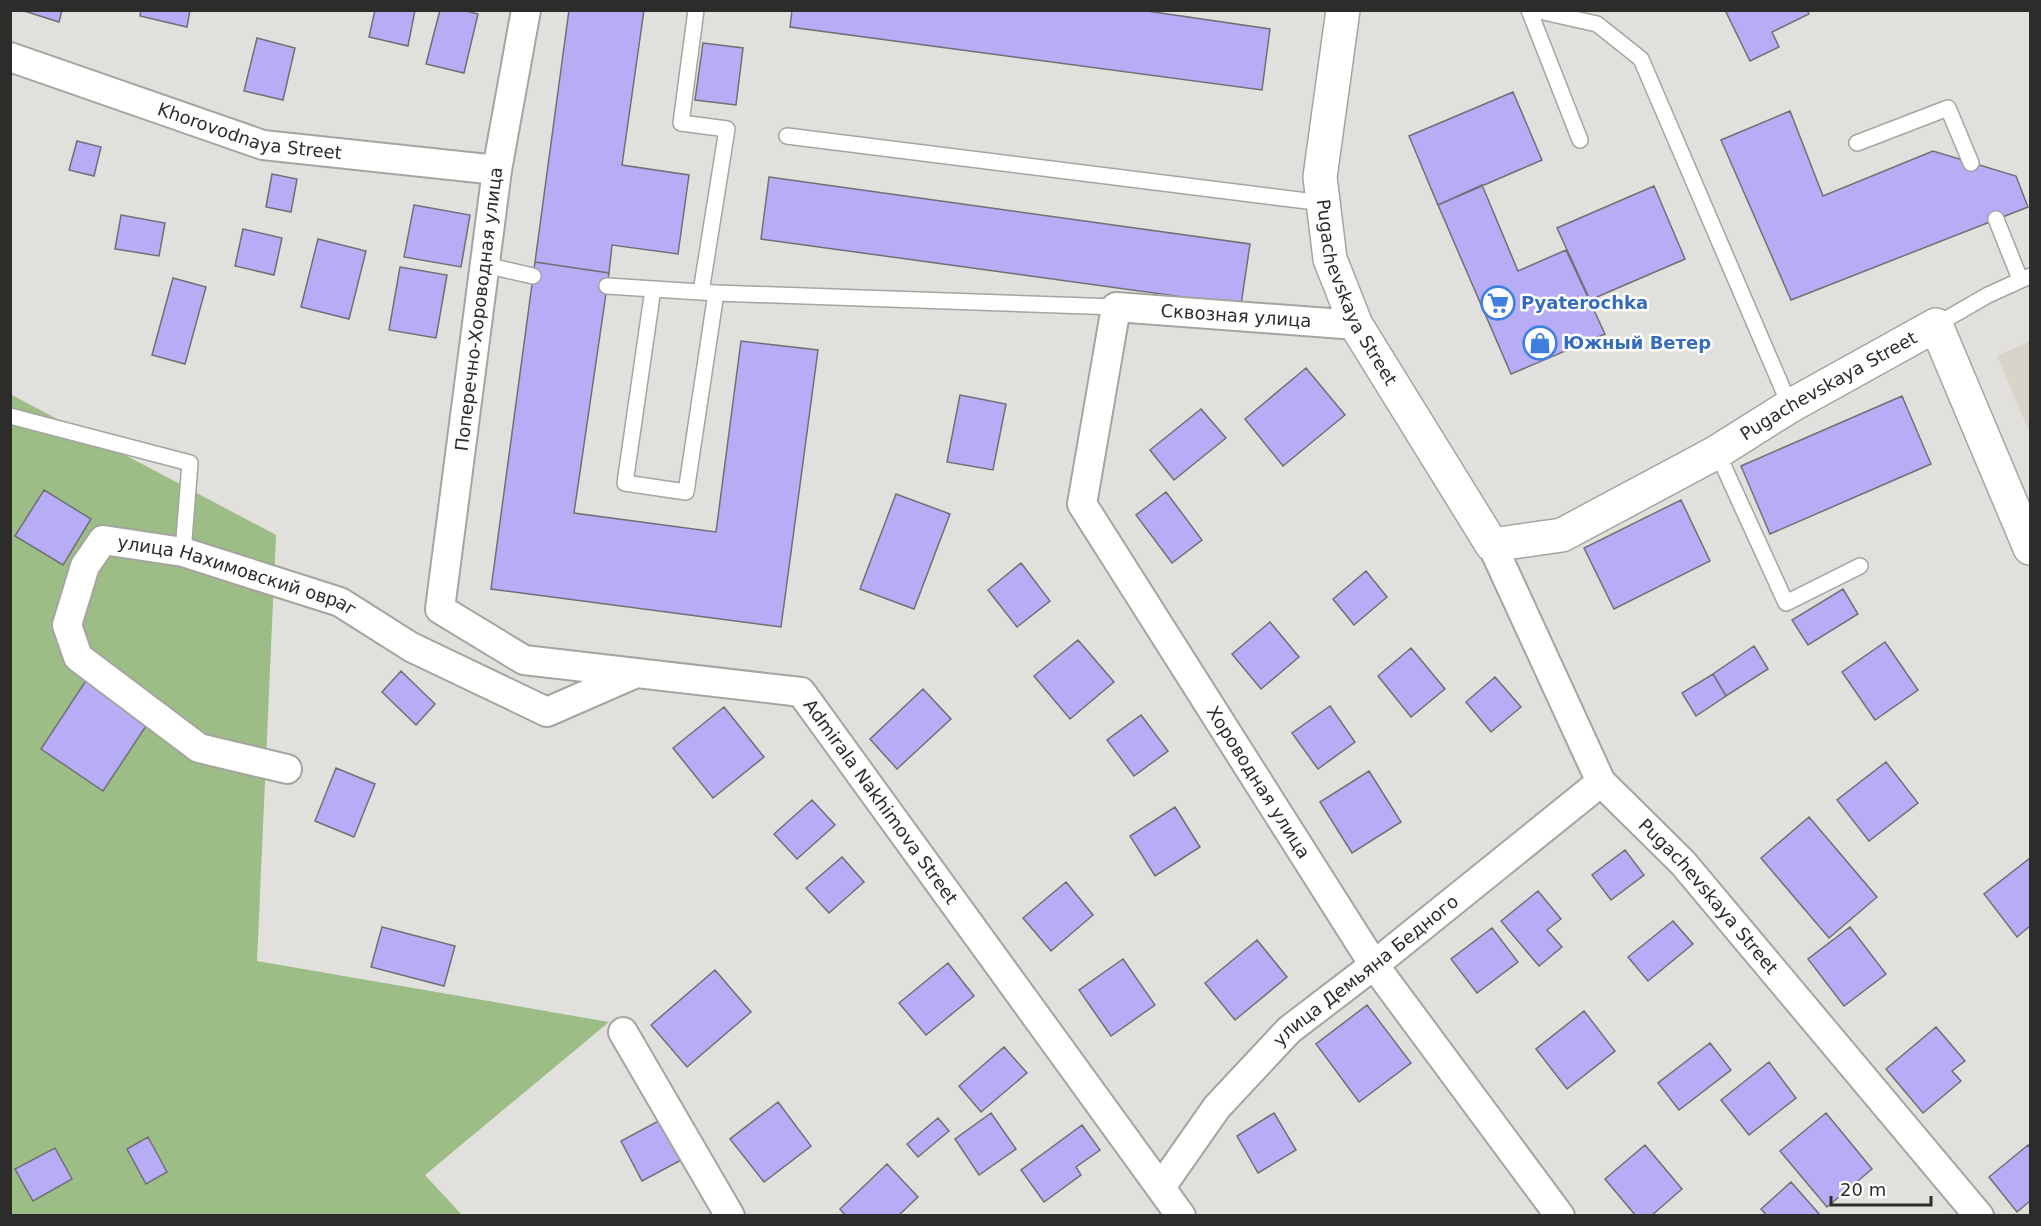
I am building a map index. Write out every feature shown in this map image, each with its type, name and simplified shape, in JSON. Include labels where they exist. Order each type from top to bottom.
[{"type":"street","name":"Поперечно-Хороводная улица","points":[[440,609],[497,170],[526,10]]},
{"type":"street","name":"Pugachevskaya Street","points":[[1343,10],[1320,177],[1330,259],[1356,325],[1492,545],[1601,782],[1683,863],[1979,1215]]},
{"type":"street","name":"Khorovodnaya Street","points":[[10,57],[263,145],[497,170]]},
{"type":"street","name":"Сквозная улица","points":[[1116,307],[1356,325]]},
{"type":"street","name":"Хороводная улица","points":[[1116,307],[1082,504],[1374,965],[1560,1215]]},
{"type":"street","name":"Pugachevskaya Street","points":[[1492,545],[1562,535],[1717,452],[1790,406],[1936,326]]},
{"type":"street","points":[[1936,326],[2031,548]]},
{"type":"street","name":"улица Нахимовский овраг","points":[[287,769],[199,748],[78,657],[67,625],[86,566],[103,540],[183,552],[340,602],[411,647],[547,712],[636,673]]},
{"type":"street","name":"Admirala Nakhimova Street","points":[[440,609],[524,660],[801,692],[1181,1215]]},
{"type":"street","name":"улица Демьяна Бедного","points":[[1161,1187],[1217,1107],[1289,1030],[1374,965],[1601,782]]},
{"type":"street","points":[[623,1032],[730,1215]]},
{"type":"lane","points":[[654,289],[625,483],[686,492],[727,129],[681,123],[696,10]]},
{"type":"lane","points":[[1529,10],[1580,140]]},
{"type":"lane","points":[[1535,10],[1597,24],[1641,59],[1790,406]]},
{"type":"lane","points":[[1857,143],[1948,108],[1971,163]]},
{"type":"lane","points":[[787,136],[1323,203]]},
{"type":"lane","points":[[1936,326],[2026,278],[1996,219]]},
{"type":"lane","points":[[485,265],[533,276]]},
{"type":"lane","points":[[607,286],[709,293],[1116,307]]},
{"type":"lane","points":[[10,416],[190,464],[183,552]]},
{"type":"lane","points":[[1717,452],[1785,603],[1860,566]]},
{"type":"shaded area","points":[[2030,341],[2030,434],[1997,356]]},
{"type":"green space","points":[[10,394],[276,535],[257,961],[609,1022],[425,1175],[462,1215],[11,1215]]},
{"type":"building","points":[[21,10],[62,10],[59,22]]},
{"type":"building","points":[[141,10],[190,10],[187,27],[140,16]]},
{"type":"building","points":[[375,10],[415,10],[408,46],[369,37]]},
{"type":"building","points":[[440,10],[462,10],[478,14],[464,73],[426,64]]},
{"type":"building","points":[[569,10],[644,10],[622,165],[689,175],[678,254],[612,245],[609,273],[535,262]]},
{"type":"building","points":[[792,10],[1140,10],[1270,29],[1262,90],[790,27]]},
{"type":"building","points":[[1725,10],[1807,10],[1809,14],[1772,32],[1779,47],[1750,61]]},
{"type":"building","points":[[257,38],[295,48],[283,100],[244,91]]},
{"type":"building","points":[[703,43],[743,48],[736,105],[695,100]]},
{"type":"building","points":[[1513,92],[1542,160],[1438,205],[1409,136]]},
{"type":"building","points":[[1790,111],[1823,196],[1933,151],[2016,176],[2028,207],[1791,300],[1721,140]]},
{"type":"building","points":[[77,141],[101,147],[94,176],[69,170]]},
{"type":"building","points":[[272,174],[297,179],[291,212],[266,207]]},
{"type":"building","points":[[769,177],[1250,244],[1241,305],[761,239]]},
{"type":"building","points":[[1482,185],[1518,271],[1566,250],[1605,334],[1511,374],[1438,205]]},
{"type":"building","points":[[1654,186],[1685,259],[1590,300],[1557,228]]},
{"type":"building","points":[[414,205],[470,215],[461,267],[404,257]]},
{"type":"building","points":[[121,215],[165,223],[159,256],[115,249]]},
{"type":"building","points":[[243,229],[282,238],[274,275],[235,266]]},
{"type":"building","points":[[318,239],[366,251],[349,319],[301,307]]},
{"type":"building","points":[[535,262],[609,273],[574,513],[716,532],[741,341],[818,350],[781,627],[491,589]]},
{"type":"building","points":[[400,267],[447,275],[436,338],[389,330]]},
{"type":"building","points":[[173,278],[206,287],[185,364],[152,355]]},
{"type":"building","points":[[1306,368],[1345,415],[1283,466],[1245,419]]},
{"type":"building","points":[[960,395],[1006,404],[993,470],[947,462]]},
{"type":"building","points":[[1902,396],[1931,464],[1770,534],[1741,466]]},
{"type":"building","points":[[1201,409],[1226,438],[1174,480],[1150,450]]},
{"type":"building","points":[[44,490],[91,519],[63,565],[15,536]]},
{"type":"building","points":[[1166,492],[1202,540],[1172,563],[1136,515]]},
{"type":"building","points":[[896,494],[950,514],[914,609],[860,589]]},
{"type":"building","points":[[1681,500],[1710,561],[1614,609],[1584,548]]},
{"type":"building","points":[[1021,563],[1050,601],[1017,627],[988,590]]},
{"type":"building","points":[[1366,571],[1387,597],[1354,625],[1333,599]]},
{"type":"building","points":[[1843,589],[1858,614],[1808,645],[1792,620]]},
{"type":"building","points":[[1270,622],[1299,657],[1261,689],[1232,654]]},
{"type":"building","points":[[1078,640],[1114,682],[1070,719],[1034,676]]},
{"type":"building","points":[[1885,642],[1918,690],[1875,720],[1842,672]]},
{"type":"building","points":[[1754,646],[1768,669],[1726,696],[1713,674]]},
{"type":"building","points":[[1411,648],[1445,689],[1411,717],[1378,676]]},
{"type":"building","points":[[401,671],[435,704],[416,725],[382,692]]},
{"type":"building","points":[[1713,674],[1726,696],[1696,716],[1682,693]]},
{"type":"building","points":[[1495,677],[1521,707],[1491,732],[1466,702]]},
{"type":"building","points":[[87,679],[150,720],[103,791],[41,749]]},
{"type":"building","points":[[923,689],[951,719],[897,769],[870,739]]},
{"type":"building","points":[[1330,706],[1355,742],[1318,769],[1292,733]]},
{"type":"building","points":[[724,707],[764,757],[713,798],[673,748]]},
{"type":"building","points":[[1141,715],[1168,751],[1134,776],[1107,740]]},
{"type":"building","points":[[1886,762],[1918,803],[1869,841],[1837,800]]},
{"type":"building","points":[[336,768],[375,784],[354,837],[315,821]]},
{"type":"building","points":[[1369,771],[1401,822],[1352,853],[1320,802]]},
{"type":"building","points":[[812,800],[835,825],[797,859],[774,834]]},
{"type":"building","points":[[1175,807],[1200,847],[1155,876],[1130,836]]},
{"type":"building","points":[[1809,817],[1877,897],[1829,938],[1761,858]]},
{"type":"building","points":[[1625,850],[1644,875],[1611,900],[1592,875]]},
{"type":"building","points":[[842,857],[864,882],[829,913],[806,888]]},
{"type":"building","points":[[2030,858],[2030,926],[2017,937],[1984,894]]},
{"type":"building","points":[[1066,882],[1093,915],[1051,951],[1023,918]]},
{"type":"building","points":[[1538,891],[1561,919],[1547,930],[1562,947],[1539,966],[1501,921]]},
{"type":"building","points":[[1673,921],[1693,944],[1648,981],[1628,957]]},
{"type":"building","points":[[382,927],[455,946],[444,986],[371,967]]},
{"type":"building","points":[[1850,927],[1886,974],[1844,1006],[1808,959]]},
{"type":"building","points":[[1492,928],[1518,962],[1477,993],[1451,959]]},
{"type":"building","points":[[1257,940],[1287,977],[1235,1020],[1205,983]]},
{"type":"building","points":[[1123,959],[1155,1005],[1111,1036],[1079,990]]},
{"type":"building","points":[[948,963],[974,996],[926,1035],[899,1003]]},
{"type":"building","points":[[715,970],[751,1012],[687,1067],[651,1025]]},
{"type":"building","points":[[1367,1005],[1411,1063],[1359,1102],[1316,1044]]},
{"type":"building","points":[[1584,1011],[1615,1051],[1567,1089],[1536,1049]]},
{"type":"building","points":[[1936,1027],[1965,1061],[1952,1071],[1961,1081],[1923,1113],[1886,1069]]},
{"type":"building","points":[[1710,1043],[1731,1070],[1679,1110],[1658,1083]]},
{"type":"building","points":[[1004,1047],[1027,1073],[981,1112],[959,1086]]},
{"type":"building","points":[[1769,1062],[1796,1098],[1749,1135],[1721,1100]]},
{"type":"building","points":[[778,1102],[811,1146],[764,1182],[730,1139]]},
{"type":"building","points":[[991,1113],[1016,1149],[979,1175],[955,1139]]},
{"type":"building","points":[[1274,1113],[1296,1150],[1258,1173],[1237,1136]]},
{"type":"building","points":[[1826,1113],[1872,1169],[1827,1207],[1780,1151]]},
{"type":"building","points":[[666,1117],[687,1157],[642,1181],[621,1141]]},
{"type":"building","points":[[938,1118],[949,1131],[918,1157],[907,1144]]},
{"type":"building","points":[[1082,1125],[1100,1150],[1076,1167],[1081,1175],[1044,1202],[1021,1170]]},
{"type":"building","points":[[148,1137],[167,1172],[146,1184],[127,1149]]},
{"type":"building","points":[[1645,1145],[1682,1189],[1651,1216],[1636,1216],[1605,1179]]},
{"type":"building","points":[[2028,1145],[2030,1148],[2030,1201],[2017,1212],[1989,1177]]},
{"type":"building","points":[[55,1148],[72,1179],[33,1201],[15,1169]]},
{"type":"building","points":[[887,1164],[918,1197],[898,1216],[846,1216],[840,1209]]},
{"type":"building","points":[[1791,1182],[1821,1216],[1767,1216],[1761,1209]]},
{"type":"place","name":"Pyaterochka","points":[[1498,303]]},
{"type":"place","name":"Южный Ветер","points":[[1540,343]]}]
